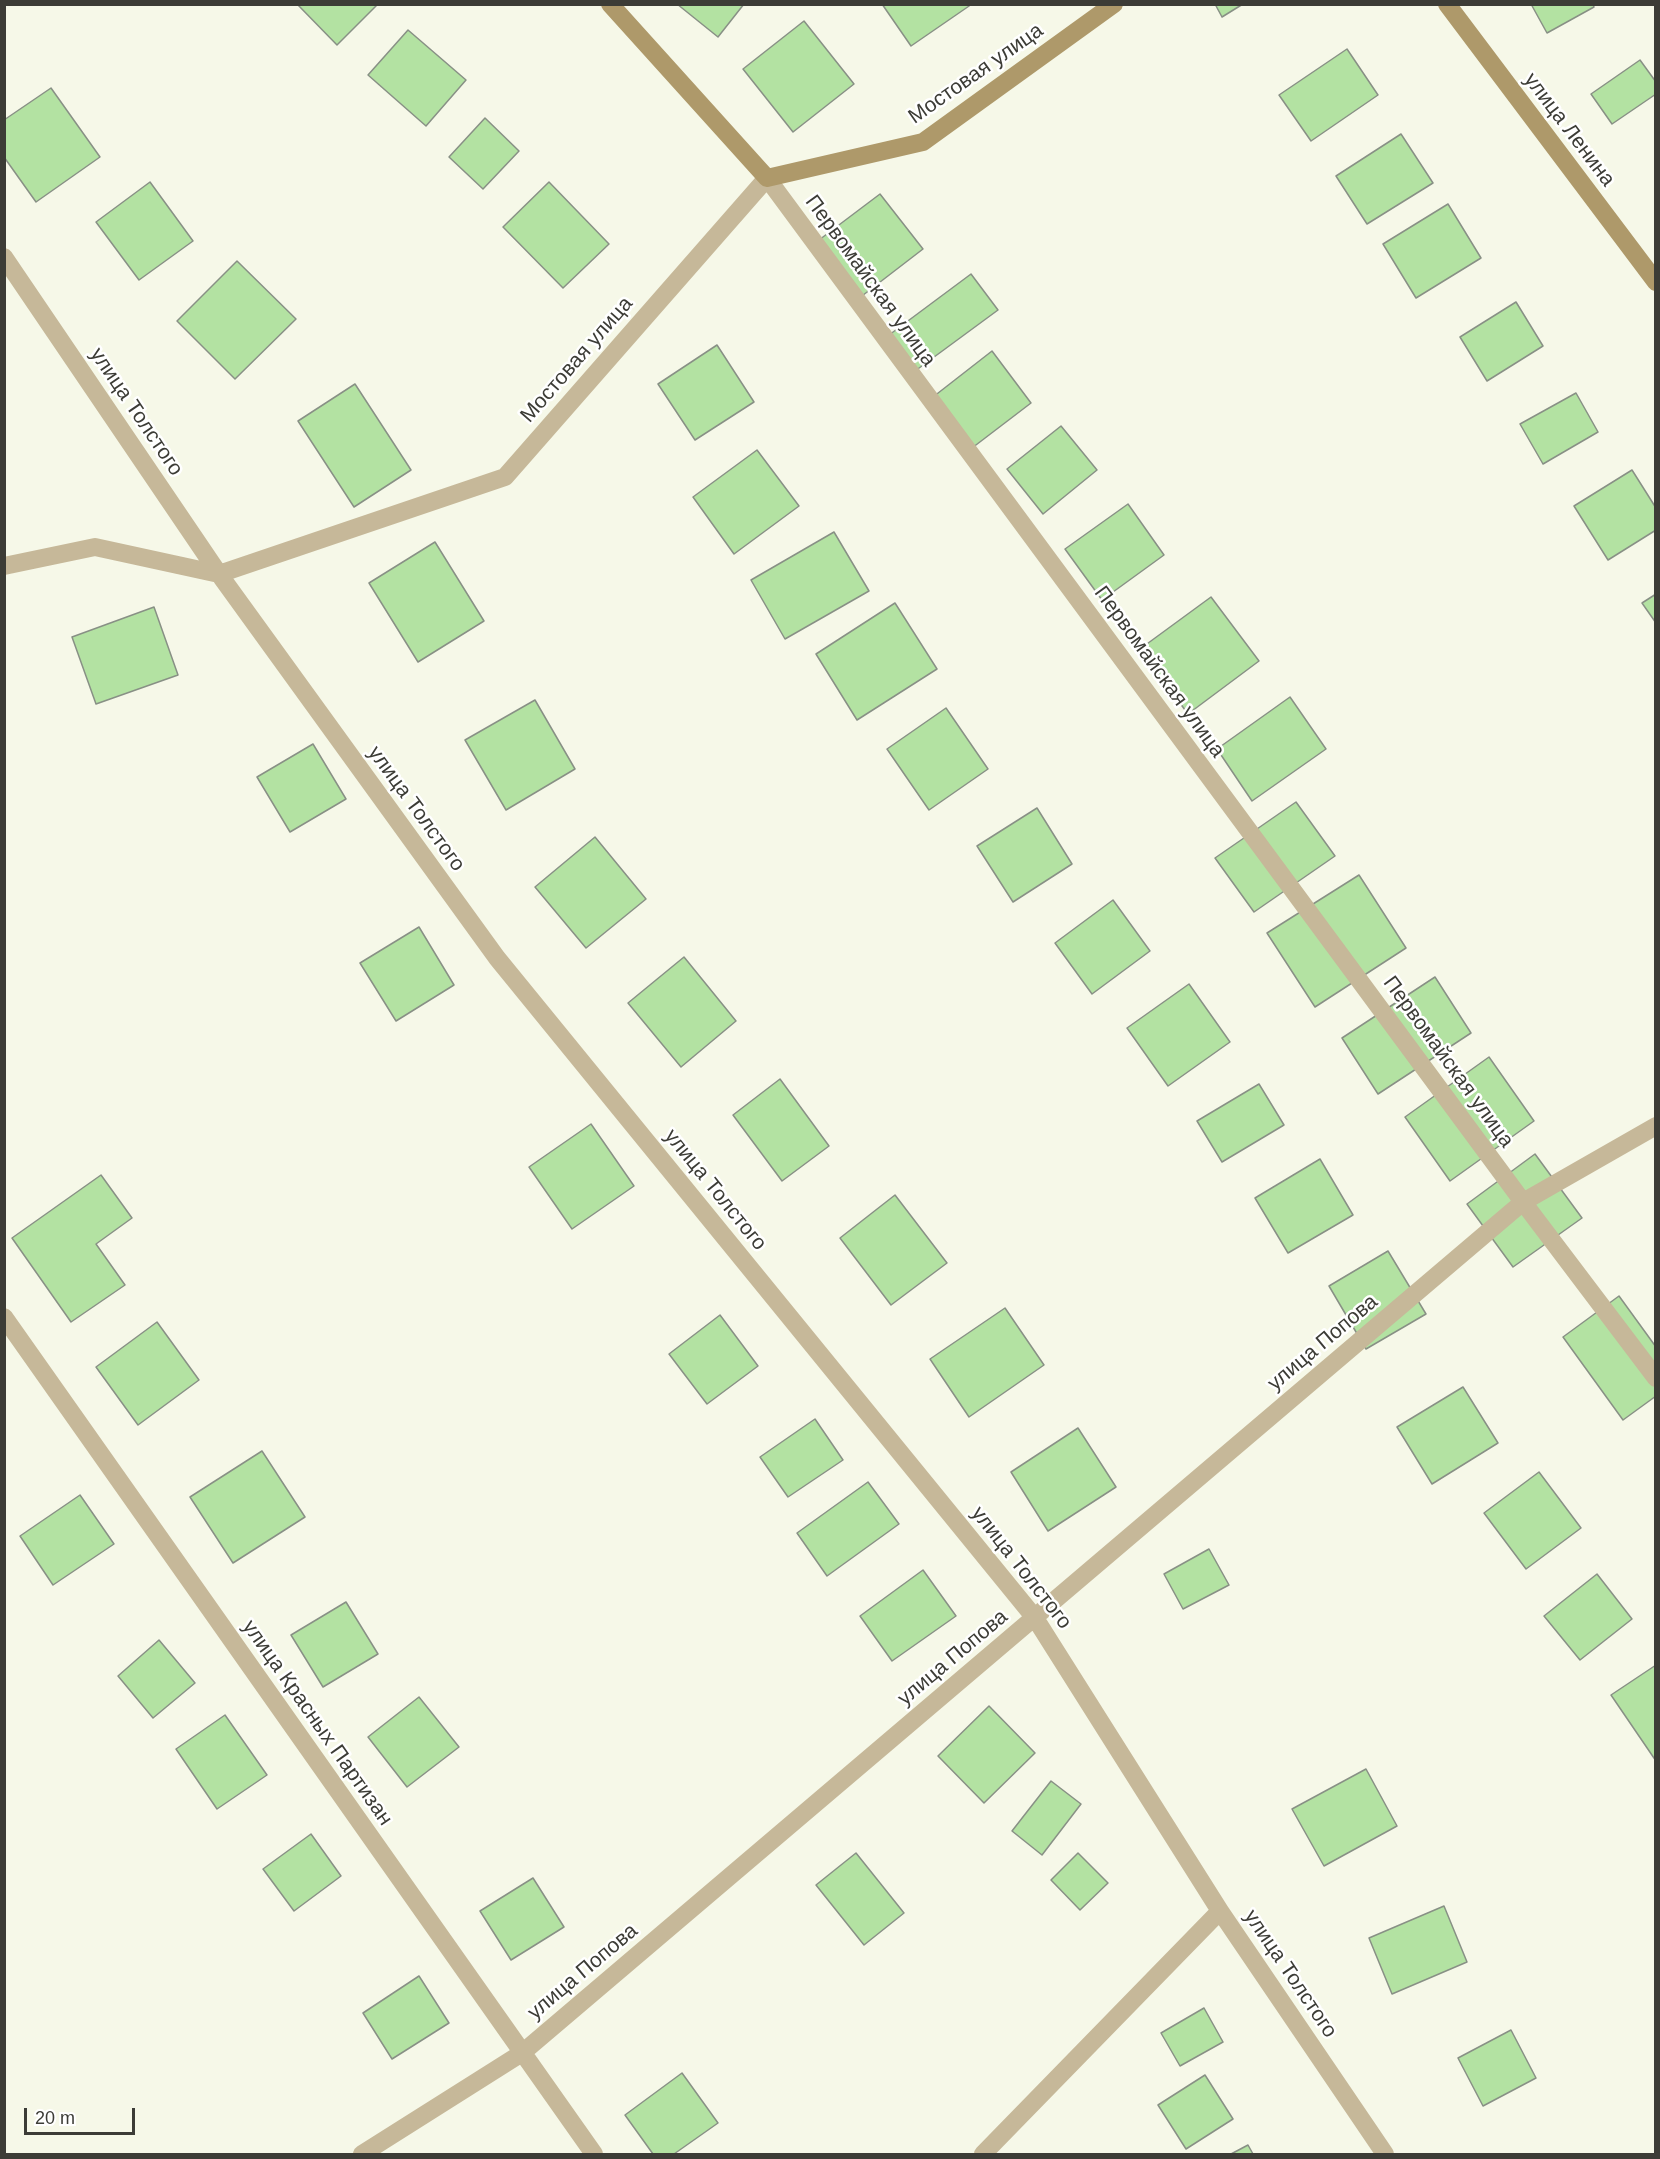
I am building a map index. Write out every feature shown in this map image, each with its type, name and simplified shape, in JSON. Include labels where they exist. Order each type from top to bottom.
[{"type":"main road","name":"Первомайская улица","points":[[610,4],[766,178]]},
{"type":"main road","name":"Мостовая улица","points":[[766,178],[923,142],[1114,4]]},
{"type":"main road","name":"улица Ленина","points":[[1447,4],[1656,282]]},
{"type":"street","name":"Мостовая улица","points":[[219,574],[505,477],[766,178]]},
{"type":"street","name":"Первомайская улица","points":[[766,178],[1522,1202],[1656,1378]]},
{"type":"street","name":"улица Толстого","points":[[4,257],[219,574],[497,958],[1035,1618],[1220,1911],[1384,2154]]},
{"type":"street","points":[[4,566],[95,547],[219,574]]},
{"type":"street","name":"улица Попова","points":[[362,2154],[522,2053],[1522,1202],[1656,1126]]},
{"type":"street","name":"улица Красных Партизан","points":[[4,1317],[594,2154]]},
{"type":"street","points":[[983,2154],[1220,1911]]},
{"type":"building","points":[[297,4],[376,4],[377,5],[337,45]]},
{"type":"building","points":[[677,4],[744,4],[718,37]]},
{"type":"building","points":[[882,4],[972,4],[911,46]]},
{"type":"building","points":[[1215,4],[1243,4],[1222,17]]},
{"type":"building","points":[[1531,4],[1593,4],[1594,7],[1547,33]]},
{"type":"building","points":[[804,21],[854,84],[793,132],[743,69]]},
{"type":"building","points":[[408,30],[466,80],[426,126],[368,75]]},
{"type":"building","points":[[1347,49],[1378,95],[1311,141],[1279,95]]},
{"type":"building","points":[[1640,60],[1656,82],[1656,94],[1612,124],[1591,94]]},
{"type":"building","points":[[51,88],[100,157],[36,202],[4,157],[4,120]]},
{"type":"building","points":[[485,118],[519,151],[483,189],[449,157]]},
{"type":"building","points":[[1401,134],[1433,183],[1367,224],[1336,176]]},
{"type":"building","points":[[150,182],[193,241],[139,280],[96,222]]},
{"type":"building","points":[[549,182],[609,244],[563,288],[503,227]]},
{"type":"building","points":[[880,194],[923,249],[858,299],[815,243]]},
{"type":"building","points":[[1448,204],[1481,258],[1416,298],[1383,244]]},
{"type":"building","points":[[237,261],[296,319],[235,379],[177,321]]},
{"type":"building","points":[[971,274],[998,310],[911,374],[885,338]]},
{"type":"building","points":[[1516,302],[1543,346],[1487,381],[1460,337]]},
{"type":"building","points":[[717,345],[754,402],[695,440],[658,384]]},
{"type":"building","points":[[992,351],[1031,403],[972,448],[933,397]]},
{"type":"building","points":[[355,384],[411,470],[354,507],[298,421]]},
{"type":"building","points":[[1576,393],[1598,432],[1543,464],[1520,424]]},
{"type":"building","points":[[1061,426],[1097,470],[1043,514],[1007,469]]},
{"type":"building","points":[[757,450],[799,506],[734,554],[693,497]]},
{"type":"building","points":[[1632,470],[1656,508],[1656,530],[1608,560],[1574,506]]},
{"type":"building","points":[[1128,504],[1164,555],[1102,600],[1065,549]]},
{"type":"building","points":[[834,532],[869,591],[785,639],[751,580]]},
{"type":"building","points":[[435,542],[484,621],[418,662],[369,583]]},
{"type":"building","points":[[1656,594],[1656,623],[1642,603]]},
{"type":"building","points":[[1211,597],[1259,661],[1188,714],[1140,649]]},
{"type":"building","points":[[895,603],[937,669],[857,720],[816,654]]},
{"type":"building","points":[[154,607],[178,675],[96,704],[72,637]]},
{"type":"building","points":[[1290,697],[1326,749],[1252,801],[1217,749]]},
{"type":"building","points":[[535,700],[575,769],[506,810],[465,740]]},
{"type":"building","points":[[946,708],[988,769],[929,810],[887,749]]},
{"type":"building","points":[[313,744],[346,799],[290,832],[257,777]]},
{"type":"building","points":[[1296,802],[1335,856],[1254,912],[1215,858]]},
{"type":"building","points":[[1037,808],[1072,864],[1013,902],[977,846]]},
{"type":"building","points":[[595,837],[646,899],[586,948],[535,887]]},
{"type":"building","points":[[1359,875],[1406,948],[1315,1007],[1267,933]]},
{"type":"building","points":[[1113,900],[1150,951],[1092,994],[1055,943]]},
{"type":"building","points":[[419,927],[454,985],[396,1021],[360,963]]},
{"type":"building","points":[[684,957],[736,1021],[681,1067],[628,1003]]},
{"type":"building","points":[[1435,977],[1471,1033],[1378,1094],[1342,1038]]},
{"type":"building","points":[[1189,984],[1230,1042],[1168,1086],[1127,1028]]},
{"type":"building","points":[[1489,1057],[1534,1121],[1450,1181],[1405,1117]]},
{"type":"building","points":[[780,1079],[829,1146],[782,1181],[733,1115]]},
{"type":"building","points":[[1259,1084],[1284,1125],[1222,1162],[1197,1121]]},
{"type":"building","points":[[591,1124],[634,1186],[572,1229],[529,1167]]},
{"type":"building","points":[[1535,1154],[1582,1218],[1513,1267],[1467,1204]]},
{"type":"building","points":[[1320,1159],[1353,1215],[1288,1253],[1255,1198]]},
{"type":"building","points":[[101,1175],[132,1218],[96,1244],[125,1285],[71,1322],[12,1238]]},
{"type":"building","points":[[895,1195],[947,1263],[891,1305],[840,1238]]},
{"type":"building","points":[[1388,1251],[1426,1314],[1366,1349],[1329,1286]]},
{"type":"building","points":[[1619,1296],[1656,1347],[1656,1396],[1623,1420],[1563,1337]]},
{"type":"building","points":[[1005,1308],[1044,1365],[969,1417],[930,1359]]},
{"type":"building","points":[[720,1315],[758,1366],[707,1404],[669,1354]]},
{"type":"building","points":[[157,1322],[199,1380],[138,1425],[96,1367]]},
{"type":"building","points":[[1463,1387],[1498,1443],[1432,1484],[1397,1427]]},
{"type":"building","points":[[815,1419],[843,1460],[788,1497],[760,1457]]},
{"type":"building","points":[[1078,1428],[1116,1487],[1048,1531],[1011,1472]]},
{"type":"building","points":[[262,1451],[305,1517],[233,1563],[190,1497]]},
{"type":"building","points":[[1539,1472],[1581,1528],[1526,1569],[1484,1513]]},
{"type":"building","points":[[868,1482],[899,1524],[827,1576],[797,1533]]},
{"type":"building","points":[[80,1495],[114,1544],[53,1585],[20,1536]]},
{"type":"building","points":[[1209,1549],[1229,1585],[1183,1609],[1164,1574]]},
{"type":"building","points":[[923,1570],[956,1616],[892,1661],[860,1616]]},
{"type":"building","points":[[1597,1574],[1632,1619],[1580,1660],[1544,1616]]},
{"type":"building","points":[[346,1602],[378,1654],[323,1687],[291,1635]]},
{"type":"building","points":[[159,1640],[195,1683],[153,1718],[118,1676]]},
{"type":"building","points":[[1656,1665],[1656,1761],[1611,1695]]},
{"type":"building","points":[[419,1697],[459,1747],[407,1787],[368,1737]]},
{"type":"building","points":[[989,1706],[1035,1753],[984,1803],[938,1756]]},
{"type":"building","points":[[225,1715],[267,1775],[217,1809],[176,1749]]},
{"type":"building","points":[[1366,1769],[1397,1826],[1324,1866],[1292,1809]]},
{"type":"building","points":[[1051,1781],[1081,1804],[1042,1855],[1012,1831]]},
{"type":"building","points":[[311,1834],[341,1876],[294,1911],[263,1869]]},
{"type":"building","points":[[856,1853],[904,1913],[864,1945],[816,1885]]},
{"type":"building","points":[[1078,1853],[1108,1883],[1080,1910],[1051,1880]]},
{"type":"building","points":[[533,1878],[564,1927],[511,1960],[480,1911]]},
{"type":"building","points":[[1444,1906],[1467,1962],[1392,1994],[1369,1938]]},
{"type":"building","points":[[419,1976],[449,2023],[392,2059],[363,2013]]},
{"type":"building","points":[[1204,2008],[1223,2042],[1180,2066],[1161,2033]]},
{"type":"building","points":[[1511,2030],[1536,2078],[1483,2106],[1458,2058]]},
{"type":"building","points":[[682,2073],[718,2123],[674,2154],[653,2154],[625,2115]]},
{"type":"building","points":[[1205,2075],[1233,2119],[1186,2149],[1158,2105]]},
{"type":"building","points":[[1248,2145],[1253,2154],[1231,2154]]}]
